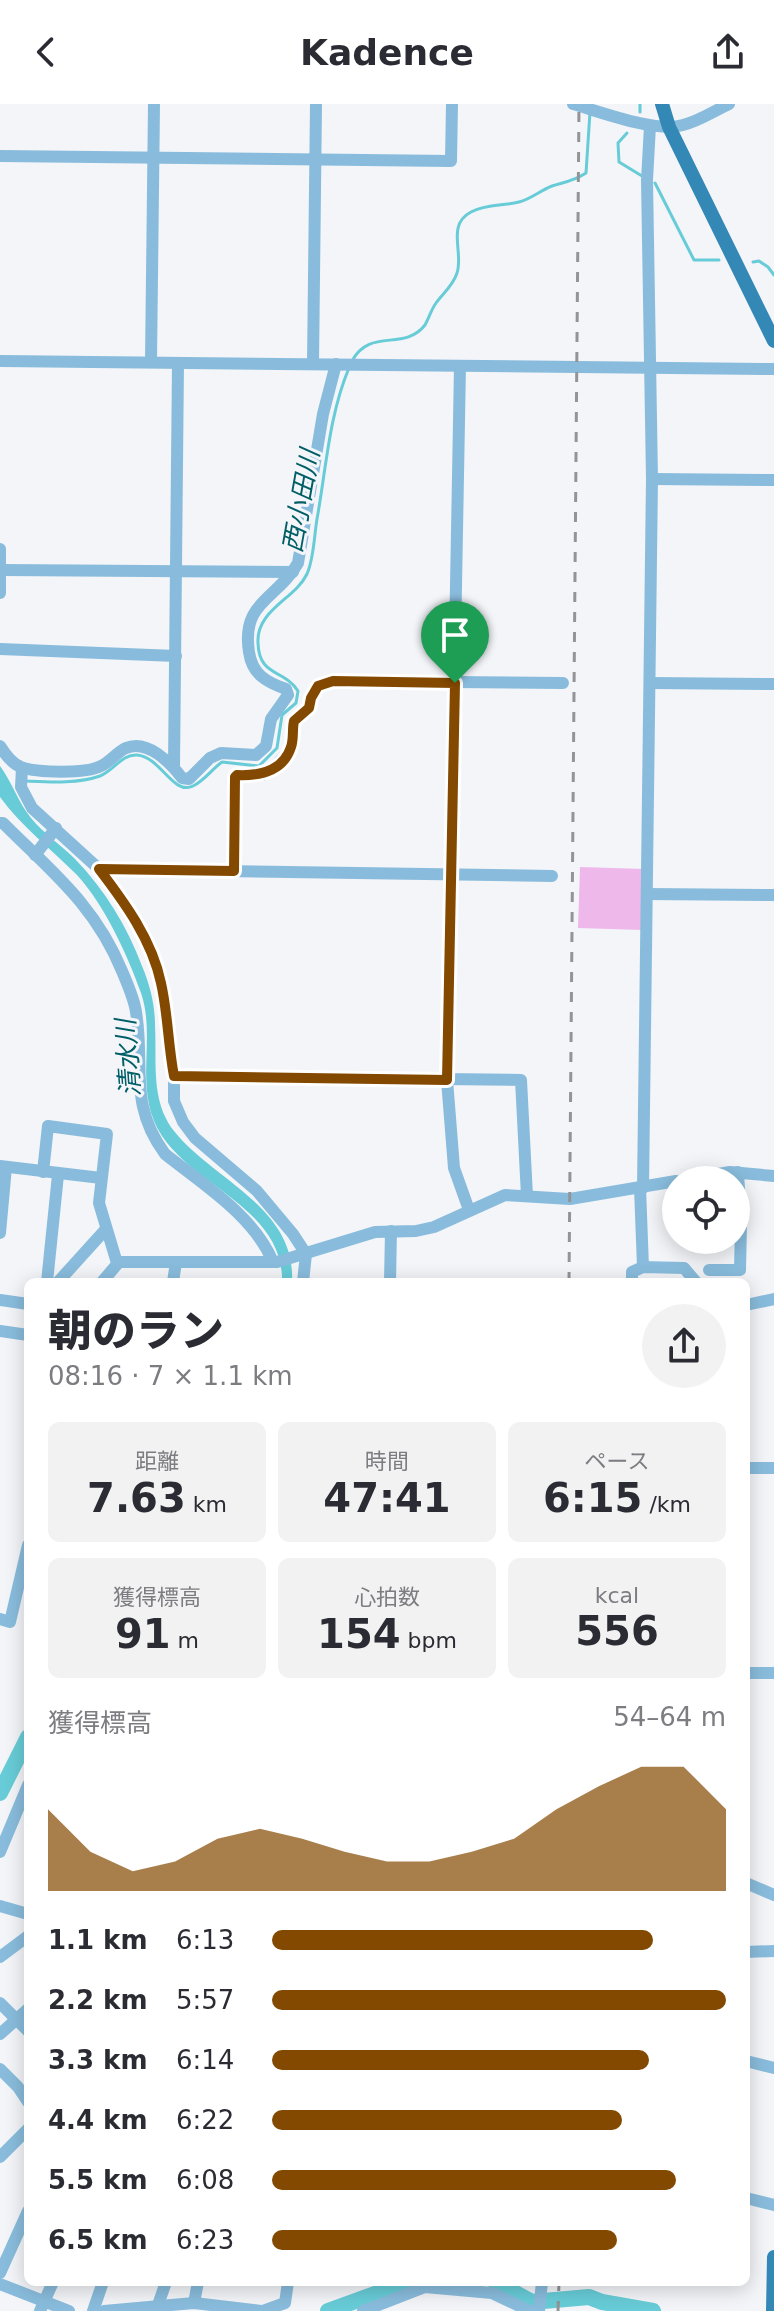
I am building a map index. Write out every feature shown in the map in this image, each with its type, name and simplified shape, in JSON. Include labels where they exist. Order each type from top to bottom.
[{"type":"main road","points":[[662,104],[669,127],[774,341]]},
{"type":"main road","points":[[773,2266],[773,2311]]},
{"type":"street","points":[[151,362],[154,104]]},
{"type":"street","points":[[313,364],[316,104]]},
{"type":"street","points":[[0,156],[451,161],[452,104]]},
{"type":"street","points":[[578,105],[650,126],[669,127],[683,125],[729,104]]},
{"type":"street","points":[[643,1267],[652,479],[647,180],[650,126]]},
{"type":"street","points":[[0,361],[774,369]]},
{"type":"street","points":[[174,767],[178,363]]},
{"type":"street","points":[[0,746],[22,768],[65,771],[101,767],[124,748],[136,746],[158,754],[182,778],[189,779],[210,758],[221,753],[250,756],[266,746],[271,719],[288,695],[286,689],[260,677],[251,664],[246,633],[263,602],[298,563],[323,414],[338,364]]},
{"type":"street","points":[[460,366],[447,1080],[454,1168],[469,1210]]},
{"type":"street","points":[[652,479],[774,480]]},
{"type":"street","points":[[0,549],[0,593]]},
{"type":"street","points":[[2,570],[293,572]]},
{"type":"street","points":[[0,649],[176,656]]},
{"type":"street","points":[[234,871],[235,777],[263,775],[284,757],[291,746],[294,721],[309,708],[318,686],[333,681],[563,683]]},
{"type":"street","points":[[650,683],[774,684]]},
{"type":"street","points":[[22,768],[21,787],[32,808],[99,869],[126,905],[147,943],[161,979],[174,1076],[174,1101],[183,1122],[195,1138],[257,1191],[302,1255],[303,1278]]},
{"type":"street","points":[[1,820],[64,880],[109,939],[136,1011],[138,1090],[156,1141],[165,1154],[252,1226],[275,1262]]},
{"type":"street","points":[[35,855],[56,828]]},
{"type":"street","points":[[99,869],[552,876]]},
{"type":"street","points":[[647,894],[774,895]]},
{"type":"street","points":[[174,1076],[521,1080],[527,1196]]},
{"type":"street","points":[[43,1172],[48,1126],[107,1134],[99,1203],[117,1263]]},
{"type":"street","points":[[0,1233],[3,1166],[101,1178]]},
{"type":"street","points":[[750,1173],[774,1176]]},
{"type":"street","points":[[47,1278],[58,1175]]},
{"type":"street","points":[[117,1263],[275,1262],[362,1235],[434,1227],[505,1195],[570,1199],[662,1184]]},
{"type":"street","points":[[62,1278],[106,1229]]},
{"type":"street","points":[[390,1278],[391,1231]]},
{"type":"street","points":[[709,1270],[740,1270],[740,1254]]},
{"type":"street","points":[[174,1278],[176,1262]]},
{"type":"street","points":[[105,1278],[117,1263]]},
{"type":"street","points":[[632,1278],[632,1272],[643,1267],[684,1268],[693,1278]]},
{"type":"street","points":[[750,1304],[774,1299]]},
{"type":"street","points":[[0,1300],[24,1303]]},
{"type":"street","points":[[0,1331],[24,1334]]},
{"type":"street","points":[[750,1468],[774,1468]]},
{"type":"street","points":[[0,1619],[10,1622],[24,1562]]},
{"type":"street","points":[[750,1673],[774,1673]]},
{"type":"street","points":[[0,1852],[24,1795]]},
{"type":"street","points":[[750,1885],[774,1895]]},
{"type":"street","points":[[0,1906],[24,1913]]},
{"type":"street","points":[[0,1957],[24,1939]]},
{"type":"street","points":[[750,1952],[774,1951]]},
{"type":"street","points":[[0,2003],[24,2027]]},
{"type":"street","points":[[0,2034],[24,2012]]},
{"type":"street","points":[[750,2062],[774,2068]]},
{"type":"street","points":[[0,2069],[24,2096]]},
{"type":"street","points":[[0,2157],[24,2132]]},
{"type":"street","points":[[0,2133],[14,2140]]},
{"type":"street","points":[[750,2199],[774,2205]]},
{"type":"street","points":[[0,2273],[24,2220]]},
{"type":"street","points":[[0,2284],[42,2307],[69,2311]]},
{"type":"street","points":[[42,2307],[51,2286]]},
{"type":"street","points":[[93,2311],[102,2286]]},
{"type":"street","points":[[158,2305],[165,2286]]},
{"type":"street","points":[[186,2306],[196,2286]]},
{"type":"street","points":[[104,2311],[158,2305],[262,2311],[285,2303],[287,2286]]},
{"type":"street","points":[[370,2310],[425,2287],[492,2293],[538,2306],[541,2286]]},
{"type":"shaded area","points":[[580,867],[645,869],[642,930],[578,928]]},
{"type":"water","points":[[0,766],[31,818],[86,871],[122,923],[152,995],[156,1080],[166,1119],[191,1149],[267,1214],[281,1234],[290,1256],[292,1278],[282,1278],[279,1257],[269,1236],[254,1218],[177,1154],[162,1136],[148,1101],[147,1028],[141,993],[114,931],[77,875],[0,797]]},
{"type":"waterway","points":[[640,104],[640,112]]},
{"type":"waterway","name":"西小田川","points":[[352,361],[368,345],[407,337],[425,325],[457,273],[457,232],[459,224],[471,212],[523,201],[586,173],[590,112]]},
{"type":"waterway","points":[[627,133],[618,143],[619,162],[642,176]]},
{"type":"waterway","points":[[655,183],[694,260],[719,260]]},
{"type":"waterway","points":[[753,262],[759,261],[774,275]]},
{"type":"waterway","name":"西小田川","points":[[25,781],[91,779],[127,757],[137,755],[153,762],[179,786],[186,788],[197,784],[222,762],[259,766],[277,748],[282,715],[296,703],[298,691],[263,662],[259,654],[259,632],[269,613],[294,591],[307,574],[332,424],[349,368]]},
{"type":"waterway","name":"清水川","points":[[0,1793],[24,1745]]},
{"type":"waterway","name":"清水川","points":[[328,2311],[397,2286]]},
{"type":"waterway","name":"清水川","points":[[502,2286],[532,2302],[589,2297],[653,2311]]},
{"type":"railway","points":[[569,1278],[579,104]]},
{"type":"railway","points":[[558,2311],[559,2286]]},
{"type":"route","points":[[333,681],[455,683],[447,1080],[174,1076],[161,979],[147,943],[126,905],[99,869],[234,871],[235,777],[263,775],[284,757],[290,750],[294,721],[309,708],[318,686],[333,681]]}]
